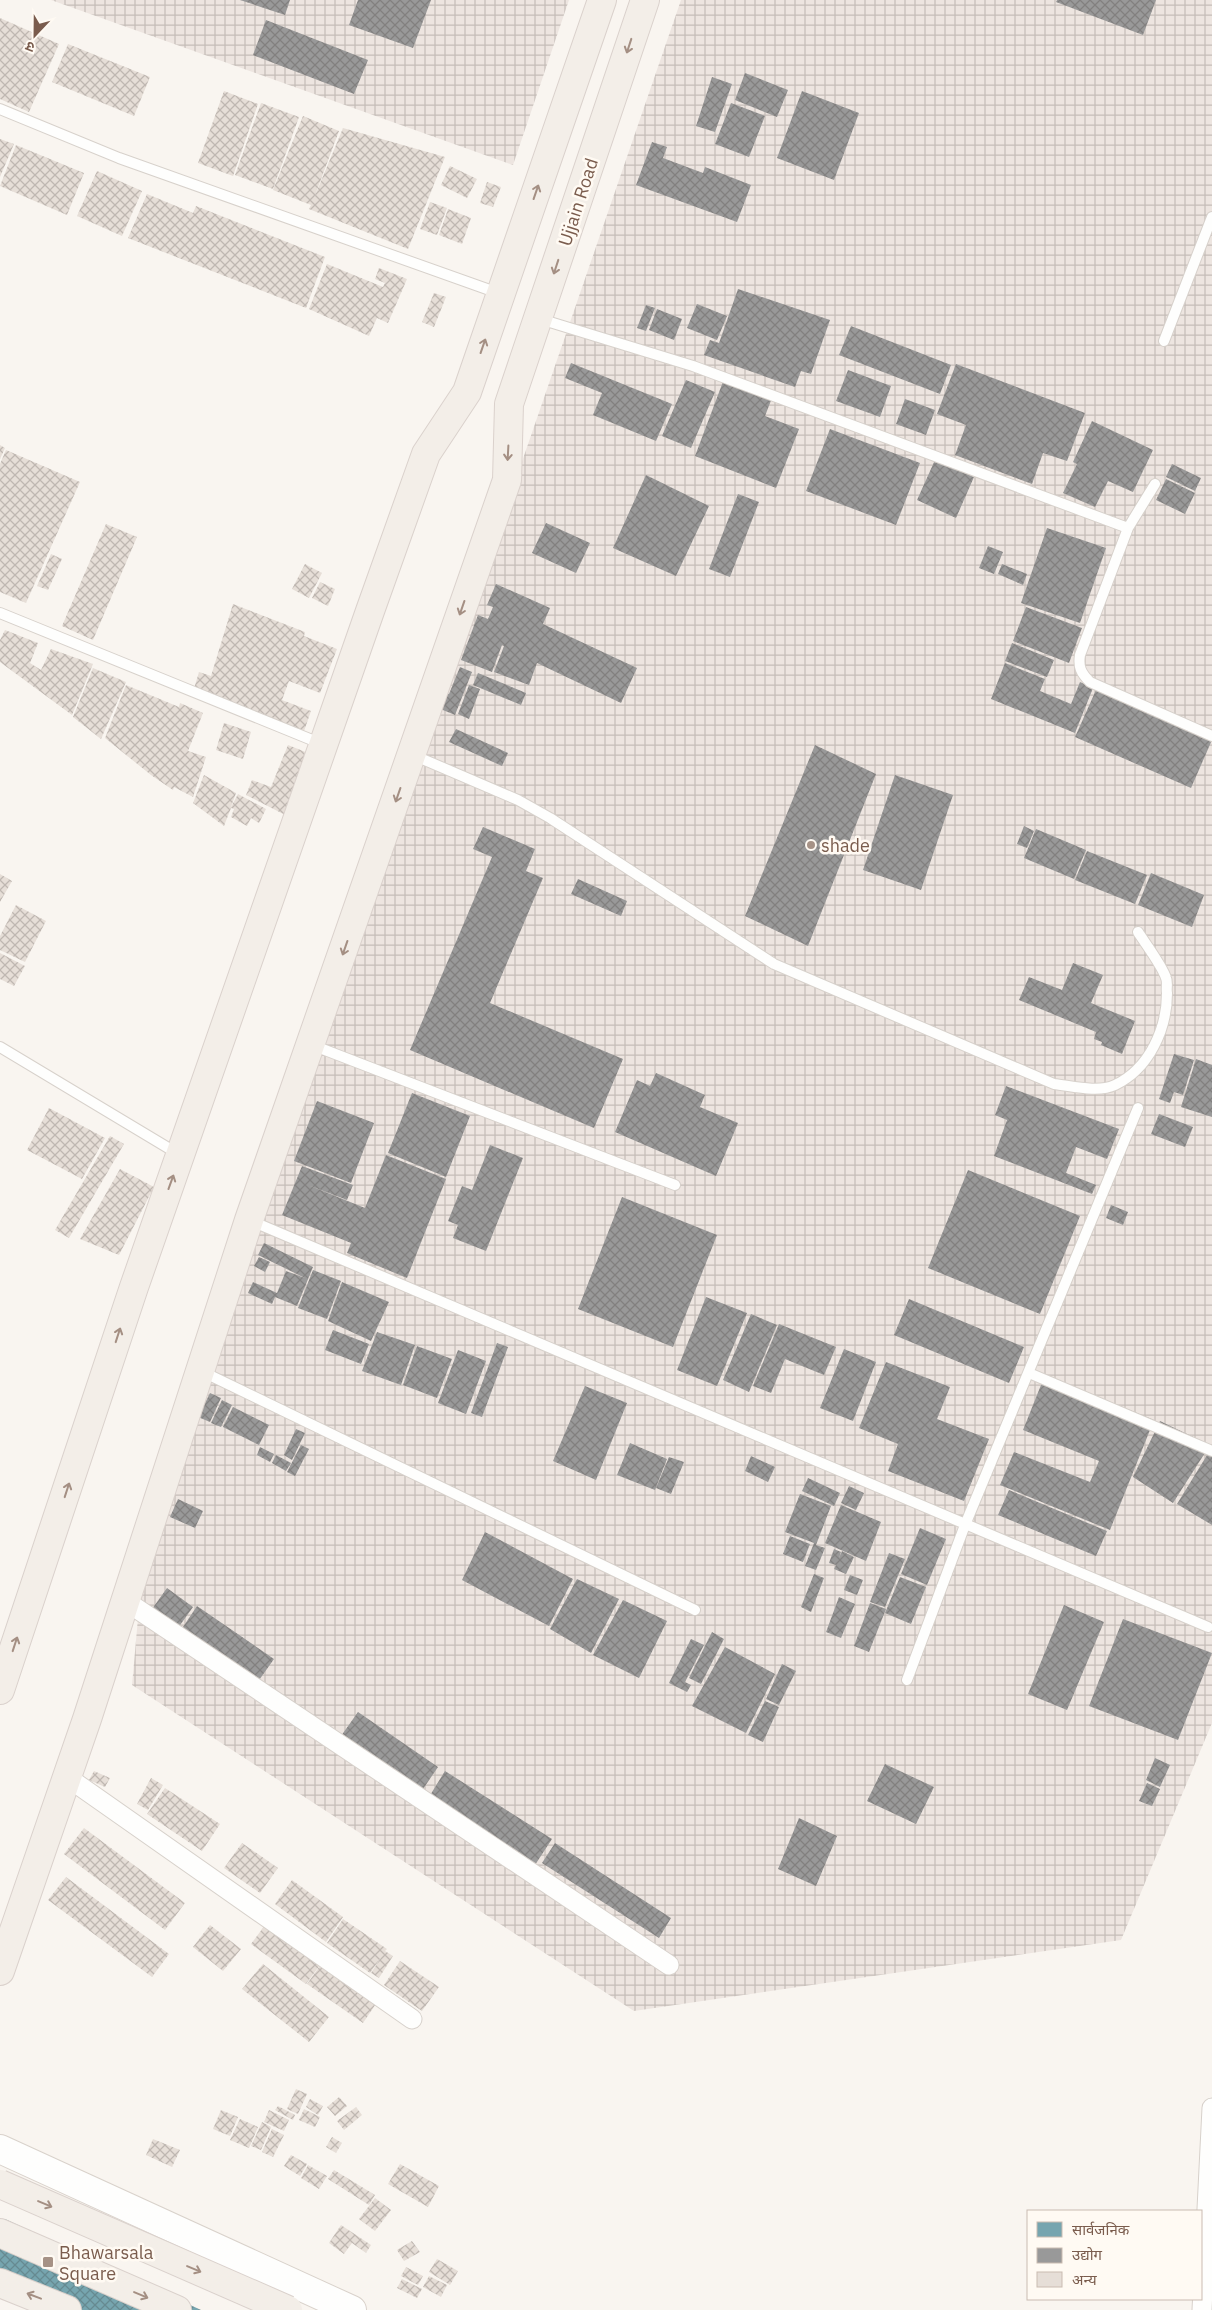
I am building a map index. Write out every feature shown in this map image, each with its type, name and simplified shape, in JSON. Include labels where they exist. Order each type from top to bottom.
[{"type":"main road","points":[[0,1690],[134,1287],[426,454],[467,392],[602,0]]},
{"type":"main road","name":"Ujjain Road","points":[[0,1971],[67,1777],[250,1220],[507,480],[509,404],[645,0]]},
{"type":"main road","points":[[0,2184],[288,2310]]},
{"type":"main road","points":[[0,2233],[177,2310]]},
{"type":"main road","points":[[0,2283],[67,2310]]},
{"type":"street","points":[[124,1600],[669,1965]]},
{"type":"street","points":[[67,1777],[412,2019]]},
{"type":"street","points":[[1202,2310],[1212,2108]]},
{"type":"street","points":[[0,2149],[352,2310]]},
{"type":"lane","points":[[0,108],[119,158],[501,294]]},
{"type":"lane","points":[[1164,340],[1212,217]]},
{"type":"lane","points":[[539,318],[693,366],[1128,528]]},
{"type":"lane","points":[[1155,484],[1128,528],[1080,655],[1079,665],[1082,674],[1090,682],[1212,736]]},
{"type":"lane","points":[[0,613],[323,745]]},
{"type":"lane","points":[[412,754],[518,800],[774,964],[1054,1084],[1088,1088],[1114,1086],[1134,1072],[1150,1054],[1160,1032],[1167,1004],[1166,978],[1138,932]]},
{"type":"lane","points":[[311,1044],[675,1185]]},
{"type":"lane","points":[[0,1047],[181,1155]]},
{"type":"lane","points":[[907,1680],[965,1525],[1138,1108]]},
{"type":"lane","points":[[250,1220],[1208,1627]]},
{"type":"lane","points":[[200,1370],[695,1610]]},
{"type":"lane","points":[[1029,1373],[1212,1451]]},
{"type":"shaded area","points":[[51,0],[569,0],[513,165]]},
{"type":"shaded area","points":[[681,0],[1212,0],[1212,1723],[1121,1940],[634,2011],[132,1685],[143,1562]]},
{"type":"building: सार्वजनिक","name":"Bhawarsala Square","points":[[5,2219],[201,2310],[64,2310],[0,2280],[0,2230]]},
{"type":"building: उद्योग","points":[[240,0],[290,0],[285,15]]},
{"type":"building: उद्योग","points":[[358,0],[431,0],[413,48],[349,25]]},
{"type":"building: उद्योग","points":[[1057,0],[1156,0],[1143,35],[1056,2]]},
{"type":"building: उद्योग","points":[[266,20],[368,60],[354,94],[253,55]]},
{"type":"building: उद्योग","points":[[745,73],[788,90],[777,117],[735,100]]},
{"type":"building: उद्योग","points":[[712,77],[732,84],[715,132],[696,126]]},
{"type":"building: उद्योग","points":[[802,91],[859,113],[834,180],[777,158]]},
{"type":"building: उद्योग","points":[[731,103],[765,116],[749,157],[715,144]]},
{"type":"building: उद्योग","points":[[652,142],[667,147],[663,158],[703,173],[705,167],[751,185],[737,222],[636,185]]},
{"type":"building: उद्योग","points":[[738,289],[830,320],[811,374],[801,371],[795,387],[704,355],[710,340],[719,343]]},
{"type":"building: उद्योग","points":[[697,304],[727,316],[717,340],[687,328]]},
{"type":"building: उद्योग","points":[[646,305],[655,308],[646,331],[637,328]]},
{"type":"building: उद्योग","points":[[657,309],[682,319],[674,340],[649,330]]},
{"type":"building: उद्योग","points":[[851,326],[951,365],[940,394],[839,355]]},
{"type":"building: उद्योग","points":[[571,363],[672,404],[656,441],[593,415],[602,393],[565,378]]},
{"type":"building: उद्योग","points":[[956,364],[1085,413],[1067,461],[1043,453],[1032,484],[955,455],[966,425],[937,414]]},
{"type":"building: उद्योग","points":[[848,370],[891,386],[880,417],[836,401]]},
{"type":"building: उद्योग","points":[[724,379],[772,398],[765,416],[799,429],[776,488],[695,456]]},
{"type":"building: उद्योग","points":[[686,380],[715,392],[691,448],[662,436]]},
{"type":"building: उद्योग","points":[[905,399],[935,410],[926,435],[896,424]]},
{"type":"building: उद्योग","points":[[1092,421],[1153,450],[1133,492],[1108,481],[1095,507],[1063,493],[1077,464],[1073,462]]},
{"type":"building: उद्योग","points":[[830,429],[920,463],[896,525],[806,491]]},
{"type":"building: उद्योग","points":[[935,460],[974,477],[956,518],[917,500]]},
{"type":"building: उद्योग","points":[[1172,464],[1201,478],[1195,491],[1166,477]]},
{"type":"building: उद्योग","points":[[646,475],[709,506],[676,576],[613,548]]},
{"type":"building: उद्योग","points":[[1166,479],[1195,493],[1185,514],[1156,500]]},
{"type":"building: उद्योग","points":[[738,494],[759,502],[730,577],[709,569]]},
{"type":"building: उद्योग","points":[[546,523],[590,543],[576,573],[532,553]]},
{"type":"building: उद्योग","points":[[1047,528],[1106,548],[1080,623],[1021,603]]},
{"type":"building: उद्योग","points":[[988,546],[1003,552],[994,574],[979,568]]},
{"type":"building: उद्योग","points":[[1002,564],[1027,574],[1023,585],[998,574]]},
{"type":"building: उद्योग","points":[[496,584],[550,608],[543,624],[637,668],[621,703],[537,663],[529,685],[494,672],[504,646],[502,645],[492,672],[461,660],[478,615],[488,619],[493,607],[487,605]]},
{"type":"building: उद्योग","points":[[1026,607],[1082,628],[1069,663],[1013,641]]},
{"type":"building: उद्योग","points":[[1012,643],[1054,660],[1047,677],[1005,661]]},
{"type":"building: उद्योग","points":[[1005,663],[1045,679],[1040,691],[1071,704],[1080,682],[1093,688],[1075,733],[991,699]]},
{"type":"building: उद्योग","points":[[460,667],[472,672],[455,715],[438,708],[444,692],[449,694]]},
{"type":"building: उद्योग","points":[[478,673],[526,693],[521,705],[473,685]]},
{"type":"building: उद्योग","points":[[469,685],[480,689],[469,719],[458,714]]},
{"type":"building: उद्योग","points":[[1096,690],[1212,740],[1191,788],[1075,737]]},
{"type":"building: उद्योग","points":[[456,729],[508,753],[502,766],[449,742]]},
{"type":"building: उद्योग","name":"shade","points":[[815,745],[876,774],[808,946],[745,916]]},
{"type":"building: उद्योग","points":[[895,775],[953,795],[921,890],[863,870]]},
{"type":"building: उद्योग","points":[[1024,826],[1034,831],[1027,848],[1017,844]]},
{"type":"building: उद्योग","points":[[483,827],[535,849],[526,871],[543,878],[490,1003],[623,1059],[594,1128],[410,1050],[492,857],[473,849]]},
{"type":"building: उद्योग","points":[[1036,829],[1086,850],[1074,879],[1024,858]]},
{"type":"building: उद्योग","points":[[1087,851],[1147,875],[1135,904],[1075,880]]},
{"type":"building: उद्योग","points":[[1151,873],[1204,895],[1192,927],[1138,905]]},
{"type":"building: उद्योग","points":[[578,879],[627,901],[621,916],[571,894]]},
{"type":"building: उद्योग","points":[[1073,963],[1103,975],[1091,1003],[1135,1021],[1122,1054],[1101,1045],[1102,1042],[1094,1039],[1096,1032],[1019,1000],[1029,977],[1062,990]]},
{"type":"building: उद्योग","points":[[1174,1054],[1194,1060],[1183,1095],[1174,1092],[1170,1103],[1159,1099]]},
{"type":"building: उद्योग","points":[[1196,1059],[1212,1065],[1212,1117],[1181,1107]]},
{"type":"building: उद्योग","points":[[656,1073],[705,1095],[700,1107],[738,1123],[716,1176],[615,1132],[637,1080],[650,1086]]},
{"type":"building: उद्योग","points":[[1006,1086],[1119,1129],[1107,1159],[1076,1147],[1066,1173],[1096,1185],[1092,1194],[994,1156],[1007,1120],[995,1115]]},
{"type":"building: उद्योग","points":[[412,1093],[470,1116],[446,1177],[388,1153]]},
{"type":"building: उद्योग","points":[[317,1101],[374,1123],[351,1183],[294,1161]]},
{"type":"building: उद्योग","points":[[1159,1114],[1193,1127],[1185,1147],[1151,1134]]},
{"type":"building: उद्योग","points":[[490,1145],[523,1158],[486,1251],[453,1238],[458,1225],[448,1221],[462,1186],[472,1190]]},
{"type":"building: उद्योग","points":[[386,1155],[446,1179],[407,1278],[347,1253],[351,1243],[282,1215],[302,1166],[353,1185],[347,1200],[308,1185],[365,1208]]},
{"type":"building: उद्योग","points":[[968,1170],[1080,1216],[1040,1314],[928,1268]]},
{"type":"building: उद्योग","points":[[622,1197],[717,1235],[673,1347],[578,1309]]},
{"type":"building: उद्योग","points":[[1111,1205],[1128,1212],[1123,1225],[1106,1218]]},
{"type":"building: उद्योग","points":[[264,1243],[313,1267],[297,1306],[275,1297],[272,1304],[248,1293],[253,1282],[277,1293],[286,1271],[305,1278],[258,1255]]},
{"type":"building: उद्योग","points":[[259,1257],[270,1262],[265,1272],[254,1266]]},
{"type":"building: उद्योग","points":[[313,1270],[341,1281],[327,1319],[298,1308]]},
{"type":"building: उद्योग","points":[[342,1282],[389,1302],[371,1341],[328,1321]]},
{"type":"building: उद्योग","points":[[706,1297],[747,1313],[717,1386],[677,1370]]},
{"type":"building: उद्योग","points":[[909,1299],[1024,1347],[1009,1383],[894,1335]]},
{"type":"building: उद्योग","points":[[751,1314],[777,1325],[749,1392],[723,1380]]},
{"type":"building: उद्योग","points":[[779,1324],[836,1347],[824,1375],[785,1359],[771,1393],[753,1386]]},
{"type":"building: उद्योग","points":[[333,1330],[369,1344],[361,1364],[325,1350]]},
{"type":"building: उद्योग","points":[[377,1332],[415,1345],[401,1385],[362,1371]]},
{"type":"building: उद्योग","points":[[497,1343],[508,1347],[482,1417],[471,1413]]},
{"type":"building: उद्योग","points":[[417,1346],[452,1359],[437,1398],[403,1385]]},
{"type":"building: उद्योग","points":[[844,1349],[876,1362],[853,1421],[820,1408]]},
{"type":"building: उद्योग","points":[[458,1350],[486,1361],[466,1414],[438,1403]]},
{"type":"building: उद्योग","points":[[886,1362],[950,1387],[937,1419],[989,1439],[964,1501],[888,1471],[898,1444],[859,1428]]},
{"type":"building: उद्योग","points":[[1045,1375],[1154,1420],[1110,1530],[1000,1485],[1014,1452],[1090,1482],[1099,1461],[1023,1430]]},
{"type":"building: उद्योग","points":[[585,1386],[627,1403],[596,1480],[553,1461]]},
{"type":"building: उद्योग","points":[[210,1393],[221,1398],[210,1422],[198,1417]]},
{"type":"building: उद्योग","points":[[222,1400],[232,1405],[221,1427],[211,1423]]},
{"type":"building: उद्योग","points":[[233,1407],[269,1425],[259,1445],[223,1427]]},
{"type":"building: उद्योग","points":[[1160,1421],[1210,1445],[1173,1503],[1133,1477]]},
{"type":"building: उद्योग","points":[[296,1429],[305,1433],[292,1460],[284,1455]]},
{"type":"building: उद्योग","points":[[630,1443],[667,1459],[655,1490],[617,1475]]},
{"type":"building: उद्योग","points":[[301,1445],[309,1449],[295,1476],[287,1472]]},
{"type":"building: उद्योग","points":[[260,1447],[274,1454],[270,1462],[257,1455]]},
{"type":"building: उद्योग","points":[[1212,1447],[1212,1525],[1177,1504]]},
{"type":"building: उद्योग","points":[[276,1455],[291,1463],[286,1471],[272,1463]]},
{"type":"building: उद्योग","points":[[751,1456],[775,1467],[768,1482],[745,1471]]},
{"type":"building: उद्योग","points":[[669,1457],[684,1462],[671,1494],[656,1488]]},
{"type":"building: उद्योग","points":[[808,1478],[840,1493],[834,1506],[802,1491]]},
{"type":"building: उद्योग","points":[[849,1486],[864,1493],[856,1510],[841,1503]]},
{"type":"building: उद्योग","points":[[1009,1490],[1107,1531],[1096,1556],[998,1515]]},
{"type":"building: उद्योग","points":[[800,1494],[831,1506],[816,1545],[825,1548],[816,1570],[805,1566],[814,1543],[785,1532]]},
{"type":"building: उद्योग","points":[[178,1499],[203,1511],[195,1528],[170,1517]]},
{"type":"building: उद्योग","points":[[841,1505],[881,1522],[866,1561],[825,1543]]},
{"type":"building: उद्योग","points":[[920,1528],[946,1539],[927,1585],[901,1574]]},
{"type":"building: उद्योग","points":[[485,1532],[573,1579],[549,1626],[462,1580]]},
{"type":"building: उद्योग","points":[[790,1536],[810,1544],[803,1562],[783,1554]]},
{"type":"building: उद्योग","points":[[834,1549],[841,1552],[839,1558],[842,1551],[854,1557],[846,1574],[834,1569],[836,1565],[829,1563]]},
{"type":"building: उद्योग","points":[[889,1553],[905,1559],[885,1607],[870,1602]]},
{"type":"building: उद्योग","points":[[814,1574],[824,1578],[811,1612],[801,1607]]},
{"type":"building: उद्योग","points":[[850,1575],[863,1580],[857,1595],[844,1590]]},
{"type":"building: उद्योग","points":[[900,1577],[926,1587],[911,1624],[885,1613]]},
{"type":"building: उद्योग","points":[[577,1579],[619,1599],[591,1653],[550,1629]]},
{"type":"building: उद्योग","points":[[167,1588],[193,1607],[178,1628],[152,1609]]},
{"type":"building: उद्योग","points":[[839,1597],[855,1604],[841,1638],[826,1632]]},
{"type":"building: उद्योग","points":[[623,1600],[667,1621],[639,1678],[593,1655]]},
{"type":"building: उद्योग","points":[[870,1603],[886,1609],[869,1652],[854,1646]]},
{"type":"building: उद्योग","points":[[1064,1605],[1104,1622],[1067,1710],[1028,1694]]},
{"type":"building: उद्योग","points":[[197,1606],[274,1659],[257,1683],[181,1630]]},
{"type":"building: उद्योग","points":[[1123,1619],[1212,1653],[1178,1740],[1089,1706]]},
{"type":"building: उद्योग","points":[[712,1632],[724,1639],[701,1684],[689,1678]]},
{"type":"building: उद्योग","points":[[691,1639],[704,1645],[685,1682],[691,1685],[687,1692],[669,1683]]},
{"type":"building: उद्योग","points":[[725,1647],[775,1674],[746,1733],[692,1706]]},
{"type":"building: उद्योग","points":[[782,1664],[796,1671],[779,1705],[766,1699]]},
{"type":"building: उद्योग","points":[[765,1701],[779,1707],[763,1742],[748,1735]]},
{"type":"building: उद्योग","points":[[358,1712],[438,1767],[421,1792],[341,1736]]},
{"type":"building: उद्योग","points":[[1155,1758],[1170,1765],[1160,1787],[1146,1780]]},
{"type":"building: उद्योग","points":[[885,1764],[934,1787],[916,1824],[867,1801]]},
{"type":"building: उद्योग","points":[[445,1771],[552,1839],[535,1865],[429,1797]]},
{"type":"building: उद्योग","points":[[1147,1783],[1160,1789],[1152,1806],[1139,1801]]},
{"type":"building: उद्योग","points":[[799,1818],[837,1836],[816,1886],[778,1869]]},
{"type":"building: उद्योग","points":[[555,1843],[671,1918],[659,1938],[542,1863]]},
{"type":"building: अन्य","points":[[0,18],[59,44],[29,112],[0,99]]},
{"type":"building: अन्य","points":[[68,44],[150,77],[134,116],[52,82]]},
{"type":"building: अन्य","points":[[224,91],[258,104],[233,176],[198,163]]},
{"type":"building: अन्य","points":[[261,103],[299,117],[273,189],[235,175]]},
{"type":"building: अन्य","points":[[303,116],[339,131],[314,198],[343,128],[445,157],[408,249],[309,209],[311,205],[273,190]]},
{"type":"building: अन्य","points":[[0,139],[14,144],[0,177]]},
{"type":"building: अन्य","points":[[16,145],[84,173],[67,215],[0,186]]},
{"type":"building: अन्य","points":[[450,166],[477,179],[467,198],[441,185]]},
{"type":"building: अन्य","points":[[97,171],[142,191],[122,236],[77,216]]},
{"type":"building: अन्य","points":[[487,182],[501,187],[493,207],[480,203]]},
{"type":"building: अन्य","points":[[147,194],[193,213],[196,206],[325,257],[306,308],[128,238]]},
{"type":"building: अन्य","points":[[430,202],[447,208],[437,235],[420,229]]},
{"type":"building: अन्य","points":[[448,209],[471,218],[462,244],[439,235]]},
{"type":"building: अन्य","points":[[327,264],[383,287],[385,283],[375,279],[379,268],[407,279],[388,323],[377,318],[369,336],[309,309]]},
{"type":"building: अन्य","points":[[434,293],[446,297],[434,327],[422,322]]},
{"type":"building: अन्य","points":[[0,445],[5,448],[0,459]]},
{"type":"building: अन्य","points":[[6,450],[80,482],[26,603],[0,592],[0,464]]},
{"type":"building: अन्य","points":[[106,524],[137,537],[93,640],[62,626]]},
{"type":"building: अन्य","points":[[51,554],[62,559],[48,590],[37,586]]},
{"type":"building: अन्य","points":[[305,564],[322,573],[309,598],[292,589]]},
{"type":"building: अन्य","points":[[320,582],[335,589],[328,606],[312,598]]},
{"type":"building: अन्य","points":[[233,604],[305,632],[304,636],[337,649],[320,693],[289,681],[282,700],[274,697],[311,711],[303,734],[193,692],[199,672],[211,676]]},
{"type":"building: अन्य","points":[[5,630],[38,643],[30,663],[41,670],[51,649],[93,664],[72,715],[0,662],[0,640]]},
{"type":"building: अन्य","points":[[93,668],[126,682],[101,739],[73,717]]},
{"type":"building: अन्य","points":[[126,685],[179,707],[180,703],[203,713],[188,751],[206,757],[193,797],[174,787],[173,790],[105,738]]},
{"type":"building: अन्य","points":[[224,723],[251,732],[243,759],[216,750]]},
{"type":"building: अन्य","points":[[288,745],[313,755],[289,817],[246,795],[252,780],[271,787]]},
{"type":"building: अन्य","points":[[204,775],[236,793],[231,807],[238,794],[266,809],[259,823],[251,818],[247,826],[231,817],[234,809],[231,808],[224,826],[193,803]]},
{"type":"building: अन्य","points":[[0,874],[12,881],[0,902]]},
{"type":"building: अन्य","points":[[16,905],[46,921],[25,962],[0,950],[0,936]]},
{"type":"building: अन्य","points":[[0,953],[25,966],[14,986],[0,979]]},
{"type":"building: अन्य","points":[[49,1108],[105,1138],[82,1179],[27,1150]]},
{"type":"building: अन्य","points":[[110,1136],[124,1144],[69,1238],[55,1230]]},
{"type":"building: अन्य","points":[[120,1169],[154,1187],[119,1255],[80,1239]]},
{"type":"building: अन्य","points":[[94,1771],[110,1778],[105,1787],[89,1780]]},
{"type":"building: अन्य","points":[[151,1778],[163,1785],[148,1810],[137,1804]]},
{"type":"building: अन्य","points":[[165,1788],[220,1824],[202,1851],[147,1814]]},
{"type":"building: अन्य","points":[[84,1828],[185,1903],[165,1930],[64,1854]]},
{"type":"building: अन्य","points":[[242,1843],[278,1868],[260,1893],[224,1868]]},
{"type":"building: अन्य","points":[[66,1877],[169,1954],[152,1977],[48,1900]]},
{"type":"building: अन्य","points":[[292,1880],[343,1917],[326,1942],[275,1904]]},
{"type":"building: अन्य","points":[[343,1919],[387,1949],[385,1951],[393,1956],[379,1978],[371,1973],[382,1956],[370,1973],[327,1943]]},
{"type":"building: अन्य","points":[[268,1921],[323,1961],[306,1984],[251,1944]]},
{"type":"building: अन्य","points":[[210,1925],[241,1949],[223,1971],[193,1947]]},
{"type":"building: अन्य","points":[[324,1960],[380,1998],[363,2023],[307,1984]]},
{"type":"building: अन्य","points":[[400,1961],[439,1987],[422,2011],[384,1985]]},
{"type":"building: अन्य","points":[[263,1964],[329,2017],[309,2042],[242,1989]]},
{"type":"building: अन्य","points":[[296,2089],[307,2094],[298,2114],[287,2109]]},
{"type":"building: अन्य","points":[[339,2097],[347,2106],[335,2116],[327,2107]]},
{"type":"building: अन्य","points":[[310,2099],[323,2106],[318,2115],[306,2107]]},
{"type":"building: अन्य","points":[[278,2106],[295,2115],[293,2120],[275,2110]]},
{"type":"building: अन्य","points":[[356,2107],[362,2115],[344,2130],[337,2121]]},
{"type":"building: अन्य","points":[[304,2109],[320,2117],[315,2127],[299,2120]]},
{"type":"building: अन्य","points":[[221,2110],[238,2117],[230,2136],[213,2129]]},
{"type":"building: अन्य","points":[[269,2110],[289,2120],[284,2131],[264,2122]]},
{"type":"building: अन्य","points":[[240,2119],[258,2127],[249,2148],[230,2140]]},
{"type":"building: अन्य","points":[[262,2122],[271,2127],[261,2150],[251,2146]]},
{"type":"building: अन्य","points":[[272,2129],[284,2135],[273,2157],[262,2152]]},
{"type":"building: अन्य","points":[[332,2137],[342,2143],[336,2153],[326,2147]]},
{"type":"building: अन्य","points":[[153,2139],[180,2150],[172,2167],[146,2155]]},
{"type":"building: अन्य","points":[[291,2155],[307,2164],[300,2176],[284,2166]]},
{"type":"building: अन्य","points":[[400,2164],[439,2186],[428,2207],[388,2184]]},
{"type":"building: अन्य","points":[[308,2165],[327,2176],[319,2189],[301,2178]]},
{"type":"building: अन्य","points":[[334,2170],[375,2195],[369,2205],[328,2179]]},
{"type":"building: अन्य","points":[[375,2198],[391,2210],[375,2231],[359,2219]]},
{"type":"building: अन्य","points":[[341,2225],[371,2245],[366,2253],[352,2243],[344,2254],[329,2243]]},
{"type":"building: अन्य","points":[[412,2241],[420,2252],[404,2261],[397,2250]]},
{"type":"building: अन्य","points":[[437,2259],[458,2271],[450,2285],[429,2272]]},
{"type":"building: अन्य","points":[[406,2267],[423,2276],[418,2285],[401,2276]]},
{"type":"building: अन्य","points":[[429,2276],[447,2285],[441,2297],[423,2287]]},
{"type":"building: अन्य","points":[[402,2279],[422,2289],[417,2298],[397,2288]]},
{"type":"place","name":"shade","points":[[811,845]]},
{"type":"place","name":"Bhawarsala Square","points":[[48,2262]]}]
